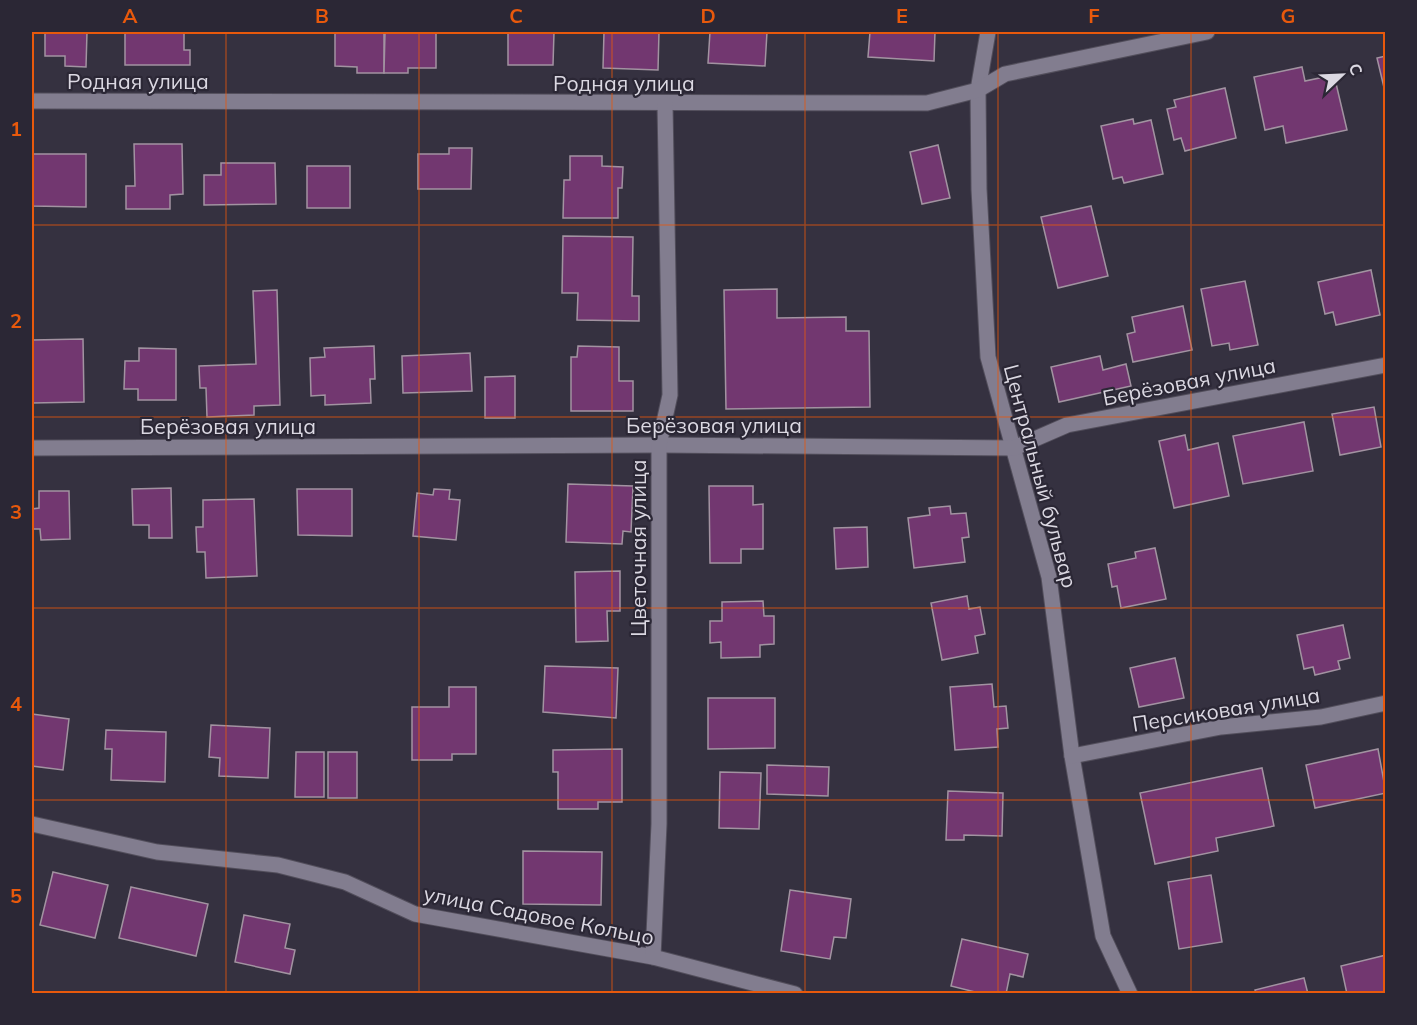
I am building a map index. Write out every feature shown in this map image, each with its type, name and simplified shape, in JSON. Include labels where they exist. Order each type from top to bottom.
[{"type":"street","name":"Центральный бульвар","points":[[988,32],[978,90],[979,189],[988,357],[1049,577],[1072,756],[1103,936],[1130,993]]},
{"type":"street","name":"Родная улица","points":[[32,101],[927,103],[978,90],[1005,74],[1207,32]]},
{"type":"street","name":"Цветочная улица","points":[[653,957],[659,824],[659,445],[670,395],[665,104]]},
{"type":"street","name":"Берёзовая улица","points":[[32,448],[659,445],[1014,448],[1067,425],[1386,365]]},
{"type":"street","name":"Персиковая улица","points":[[1072,756],[1221,727],[1321,717],[1386,703]]},
{"type":"street","name":"улица Садовое Кольцо","points":[[32,824],[157,852],[278,865],[345,882],[416,914],[653,957],[795,993]]},
{"type":"building","points":[[45,32],[87,32],[86,67],[65,66],[65,56],[45,56]]},
{"type":"building","points":[[125,32],[184,32],[184,50],[190,50],[190,65],[125,65]]},
{"type":"building","points":[[335,32],[384,32],[384,73],[357,73],[357,67],[335,66]]},
{"type":"building","points":[[385,32],[436,33],[436,68],[408,68],[408,73],[384,73]]},
{"type":"building","points":[[503,32],[554,32],[553,65],[508,65],[508,33]]},
{"type":"building","points":[[604,32],[659,32],[658,70],[603,68]]},
{"type":"building","points":[[710,32],[767,32],[765,66],[708,63]]},
{"type":"building","points":[[870,32],[935,32],[934,61],[868,57]]},
{"type":"building","points":[[1386,56],[1386,96],[1377,58]]},
{"type":"building","points":[[1302,67],[1305,81],[1334,75],[1347,130],[1286,143],[1283,126],[1265,130],[1254,77]]},
{"type":"building","points":[[1225,88],[1236,138],[1185,151],[1181,138],[1174,140],[1167,109],[1176,107],[1174,100]]},
{"type":"building","points":[[1133,119],[1134,124],[1151,120],[1163,174],[1124,183],[1122,177],[1113,179],[1101,126]]},
{"type":"building","points":[[134,144],[182,144],[183,194],[170,195],[170,209],[126,209],[126,186],[135,186]]},
{"type":"building","points":[[938,145],[950,198],[922,204],[910,152]]},
{"type":"building","points":[[449,148],[472,148],[471,189],[418,189],[418,154],[449,154]]},
{"type":"building","points":[[32,154],[86,154],[86,207],[32,206]]},
{"type":"building","points":[[570,156],[602,156],[602,166],[623,167],[622,188],[618,188],[618,218],[563,218],[564,180],[570,180]]},
{"type":"building","points":[[221,163],[275,163],[276,204],[204,205],[204,175],[221,175]]},
{"type":"building","points":[[307,166],[350,166],[350,208],[307,208]]},
{"type":"building","points":[[1091,206],[1108,276],[1058,288],[1041,217]]},
{"type":"building","points":[[563,236],[633,237],[632,296],[639,296],[639,321],[577,320],[578,293],[562,293]]},
{"type":"building","points":[[1371,270],[1380,315],[1336,325],[1333,312],[1325,314],[1318,282]]},
{"type":"building","points":[[1245,281],[1258,345],[1230,350],[1229,343],[1212,346],[1201,289]]},
{"type":"building","points":[[777,289],[777,318],[846,317],[846,331],[869,331],[870,407],[726,409],[724,290]]},
{"type":"building","points":[[277,290],[280,405],[254,406],[254,415],[207,417],[206,388],[200,388],[199,366],[256,364],[253,291]]},
{"type":"building","points":[[1183,306],[1192,350],[1133,362],[1127,334],[1135,332],[1132,317]]},
{"type":"building","points":[[83,339],[84,402],[32,403],[32,340]]},
{"type":"building","points":[[374,346],[375,379],[370,379],[371,403],[325,405],[325,395],[311,396],[310,358],[325,357],[324,348]]},
{"type":"building","points":[[578,346],[619,347],[619,381],[633,381],[633,411],[571,411],[571,357],[577,357]]},
{"type":"building","points":[[139,348],[176,349],[176,400],[138,400],[138,389],[124,389],[125,361],[139,361]]},
{"type":"building","points":[[470,353],[472,391],[403,393],[402,356]]},
{"type":"building","points":[[1100,356],[1103,370],[1126,364],[1131,386],[1059,402],[1051,367]]},
{"type":"building","points":[[515,376],[515,418],[485,418],[485,377]]},
{"type":"building","points":[[1374,407],[1381,447],[1340,455],[1332,414]]},
{"type":"building","points":[[1304,422],[1313,471],[1243,484],[1233,436]]},
{"type":"building","points":[[1185,435],[1188,450],[1218,443],[1229,496],[1174,508],[1159,441]]},
{"type":"building","points":[[568,484],[633,486],[631,532],[623,531],[622,544],[566,542]]},
{"type":"building","points":[[709,486],[753,486],[753,505],[763,504],[763,549],[741,549],[741,563],[710,563]]},
{"type":"building","points":[[171,488],[172,538],[149,538],[149,525],[133,525],[132,489]]},
{"type":"building","points":[[297,489],[352,489],[352,536],[298,535]]},
{"type":"building","points":[[434,489],[450,490],[449,499],[460,500],[456,540],[413,536],[417,493],[433,495]]},
{"type":"building","points":[[39,491],[69,491],[70,539],[41,540],[40,529],[32,529],[32,509],[39,508]]},
{"type":"building","points":[[254,499],[257,576],[206,578],[205,552],[197,552],[196,527],[203,527],[203,500]]},
{"type":"building","points":[[950,506],[951,514],[966,513],[969,537],[962,538],[965,562],[914,568],[908,518],[930,515],[929,508]]},
{"type":"building","points":[[867,527],[868,567],[836,569],[834,528]]},
{"type":"building","points":[[1155,548],[1166,599],[1121,608],[1117,586],[1112,587],[1108,564],[1136,558],[1135,552]]},
{"type":"building","points":[[620,571],[620,611],[607,611],[608,641],[576,642],[575,572]]},
{"type":"building","points":[[967,596],[969,609],[980,607],[985,634],[975,636],[978,653],[942,660],[931,603]]},
{"type":"building","points":[[763,601],[764,616],[774,616],[774,644],[760,645],[760,657],[721,658],[721,642],[710,643],[710,621],[722,621],[722,602]]},
{"type":"building","points":[[1343,625],[1350,658],[1338,661],[1340,669],[1315,675],[1313,667],[1304,669],[1297,635]]},
{"type":"building","points":[[1175,658],[1184,698],[1139,707],[1130,668]]},
{"type":"building","points":[[545,666],[618,668],[616,718],[543,712]]},
{"type":"building","points":[[992,684],[994,707],[1006,706],[1008,728],[997,729],[998,747],[955,750],[950,687]]},
{"type":"building","points":[[449,687],[476,687],[476,754],[452,754],[452,760],[412,760],[412,707],[449,707]]},
{"type":"building","points":[[708,698],[775,698],[775,748],[708,749]]},
{"type":"building","points":[[32,714],[69,719],[63,770],[32,766]]},
{"type":"building","points":[[211,725],[270,728],[268,778],[219,776],[220,758],[209,757]]},
{"type":"building","points":[[106,730],[166,732],[165,782],[111,780],[112,749],[105,749]]},
{"type":"building","points":[[622,749],[622,802],[598,802],[598,809],[558,809],[558,772],[553,772],[553,750]]},
{"type":"building","points":[[1378,749],[1386,793],[1315,808],[1306,765]]},
{"type":"building","points":[[296,752],[324,752],[324,797],[295,797]]},
{"type":"building","points":[[328,752],[357,752],[357,798],[328,798]]},
{"type":"building","points":[[767,765],[829,767],[828,796],[767,794]]},
{"type":"building","points":[[1262,768],[1274,826],[1216,838],[1218,851],[1155,864],[1140,793]]},
{"type":"building","points":[[720,772],[761,773],[759,829],[719,828]]},
{"type":"building","points":[[948,791],[1003,793],[1002,836],[964,835],[964,840],[946,840]]},
{"type":"building","points":[[523,851],[602,852],[601,905],[523,904]]},
{"type":"building","points":[[53,872],[108,885],[95,938],[40,925]]},
{"type":"building","points":[[1211,875],[1222,942],[1179,949],[1168,882]]},
{"type":"building","points":[[131,887],[208,904],[196,956],[119,938]]},
{"type":"building","points":[[790,890],[851,899],[846,938],[834,937],[830,959],[781,951]]},
{"type":"building","points":[[244,915],[290,924],[285,948],[295,950],[290,974],[235,962]]},
{"type":"building","points":[[962,939],[1028,954],[1023,977],[1010,974],[1006,994],[983,994],[951,986]]},
{"type":"building","points":[[1386,955],[1386,994],[1347,994],[1341,966]]},
{"type":"building","points":[[1304,978],[1308,994],[1256,994],[1255,990]]}]
